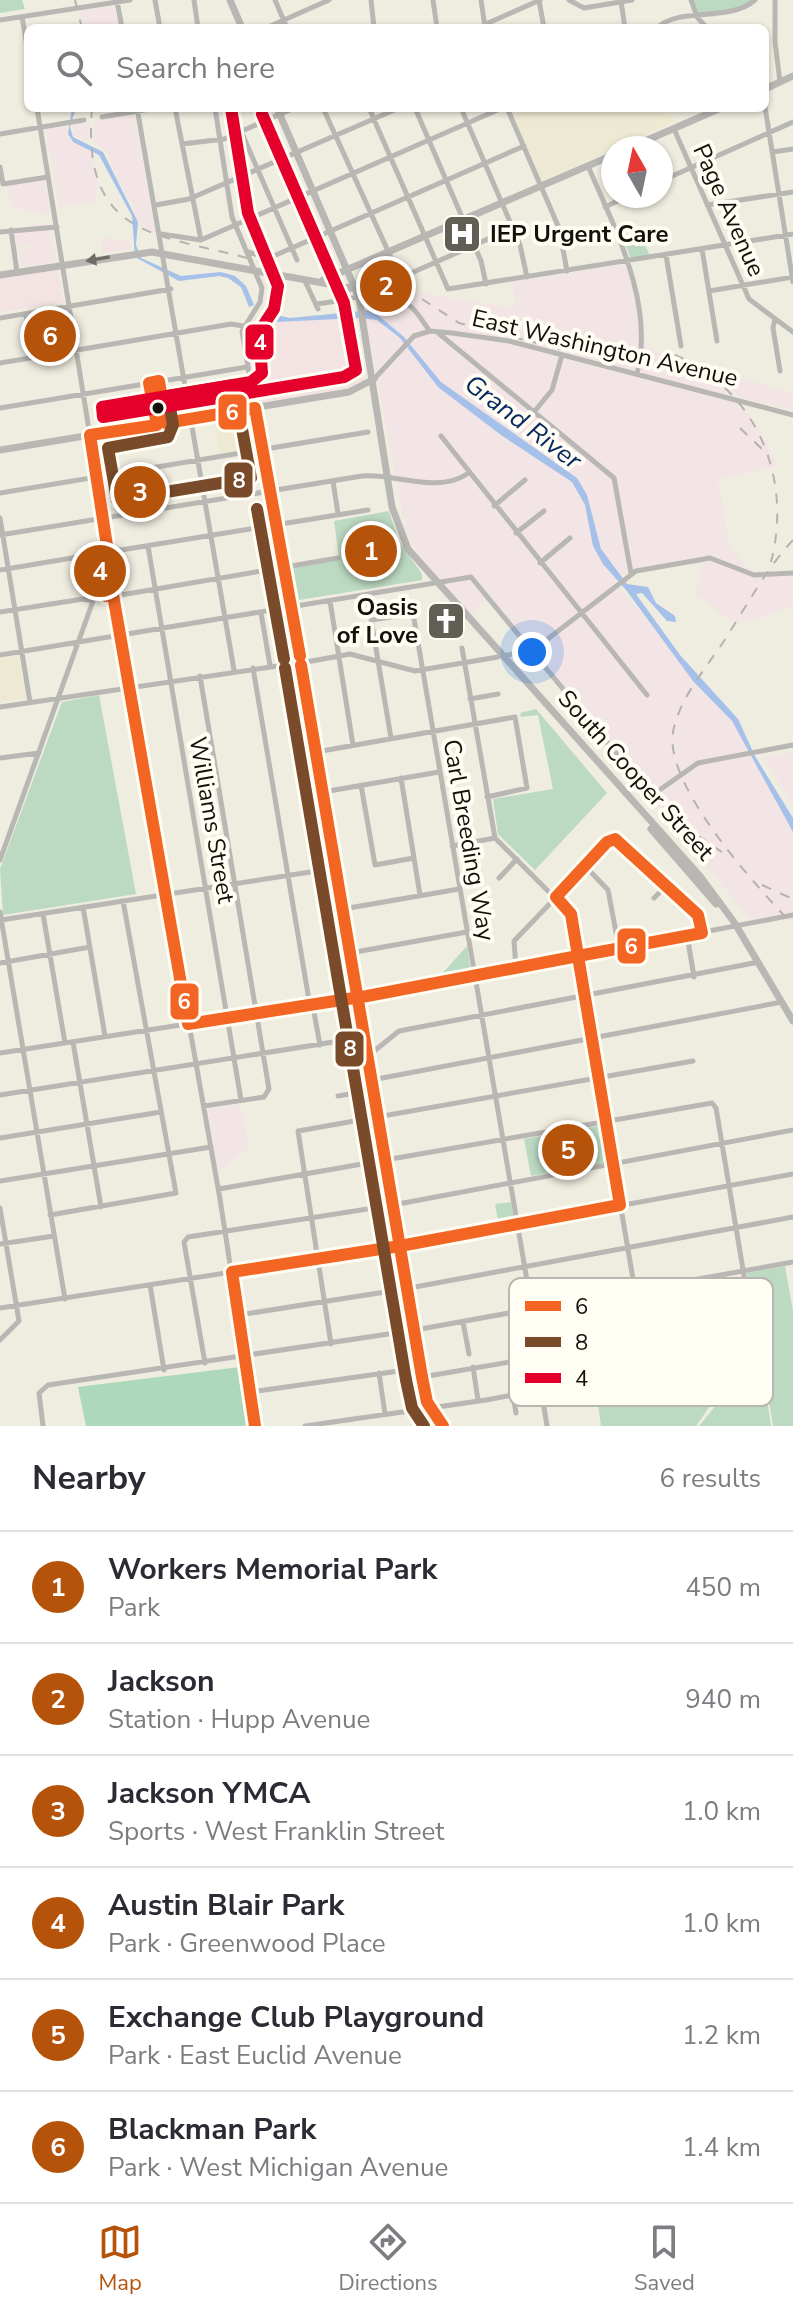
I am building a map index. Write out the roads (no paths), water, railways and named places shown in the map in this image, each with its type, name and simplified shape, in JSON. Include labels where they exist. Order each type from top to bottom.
[{"type":"main road","points":[[230,0],[240,24]]},
{"type":"main road","points":[[769,87],[793,76]]},
{"type":"main road","name":"South Cooper Street","points":[[278,112],[363,310],[387,477],[400,533],[435,583],[700,876],[760,962],[793,1021]]},
{"type":"main road","points":[[656,136],[712,112]]},
{"type":"main road","points":[[320,281],[601,160]]},
{"type":"main road","points":[[0,275],[138,253],[164,254],[356,289]]},
{"type":"main road","points":[[0,450],[352,392],[374,379]]},
{"type":"main road","points":[[255,408],[278,525],[295,632],[296,661],[305,689],[420,1368],[429,1406],[443,1426]]},
{"type":"street","points":[[0,20],[130,0]]},
{"type":"street","points":[[155,0],[159,24]]},
{"type":"street","points":[[194,0],[197,24]]},
{"type":"street","points":[[275,0],[286,24]]},
{"type":"street","points":[[275,24],[329,0]]},
{"type":"street","points":[[371,0],[374,24]]},
{"type":"street","points":[[433,0],[436,24]]},
{"type":"street","points":[[481,0],[485,24]]},
{"type":"street","points":[[489,24],[540,0],[543,24]]},
{"type":"street","points":[[569,0],[579,8],[632,0]]},
{"type":"street","points":[[691,0],[697,17],[703,24]]},
{"type":"street","points":[[662,24],[669,18],[697,17],[742,9],[755,0]]},
{"type":"street","points":[[775,0],[775,42],[780,82]]},
{"type":"street","points":[[117,1],[121,24]]},
{"type":"street","points":[[621,1],[624,24]]},
{"type":"street","points":[[22,17],[24,28]]},
{"type":"street","points":[[38,112],[104,518],[105,550],[219,1189],[255,1426]]},
{"type":"street","points":[[102,117],[127,112]]},
{"type":"street","points":[[137,112],[167,265],[234,670]]},
{"type":"street","points":[[176,112],[201,240]]},
{"type":"street","points":[[216,112],[236,226],[256,272],[262,297],[243,326],[255,408]]},
{"type":"street","points":[[182,144],[220,139],[276,112]]},
{"type":"street","points":[[325,112],[387,254],[399,274],[409,274],[513,228]]},
{"type":"street","points":[[371,112],[446,287],[454,290],[789,235]]},
{"type":"street","points":[[156,205],[192,197],[390,112]]},
{"type":"street","points":[[417,112],[464,220],[486,284]]},
{"type":"street","points":[[463,112],[523,252],[527,277]]},
{"type":"street","points":[[161,234],[201,240],[496,112]]},
{"type":"street","points":[[507,112],[561,232],[567,271]]},
{"type":"street","points":[[709,291],[793,279],[789,235],[766,112]]},
{"type":"street","points":[[0,134],[84,120]]},
{"type":"street","points":[[673,176],[793,122]]},
{"type":"street","name":"Page Avenue","points":[[674,128],[752,304],[793,332]]},
{"type":"street","points":[[241,131],[297,260]]},
{"type":"street","points":[[247,251],[269,258],[524,146]]},
{"type":"street","points":[[773,152],[793,149]]},
{"type":"street","points":[[588,166],[601,197]]},
{"type":"street","points":[[0,167],[3,184],[48,177]]},
{"type":"street","points":[[707,205],[793,192]]},
{"type":"street","points":[[605,208],[628,261],[643,344],[637,374]]},
{"type":"street","points":[[0,232],[57,227]]},
{"type":"street","points":[[11,230],[17,272]]},
{"type":"street","points":[[702,249],[717,341]]},
{"type":"street","points":[[666,255],[681,346]]},
{"type":"street","points":[[305,281],[317,307],[375,296],[409,305],[433,332],[615,479],[631,573]]},
{"type":"street","points":[[0,318],[171,289]]},
{"type":"street","points":[[26,314],[33,357]]},
{"type":"street","points":[[775,319],[773,328],[780,371]]},
{"type":"street","points":[[0,363],[231,324],[243,326]]},
{"type":"street","points":[[374,379],[409,340],[433,332]]},
{"type":"street","name":"East Washington Avenue","points":[[433,332],[502,340],[793,415]]},
{"type":"street","points":[[534,412],[552,390],[562,355]]},
{"type":"street","points":[[0,408],[247,367]]},
{"type":"street","points":[[0,493],[368,432]]},
{"type":"street","points":[[441,436],[467,474],[647,695]]},
{"type":"street","points":[[1,535],[365,475],[427,482],[461,478],[467,474]]},
{"type":"street","points":[[494,506],[525,480]]},
{"type":"street","points":[[333,481],[338,514]]},
{"type":"street","points":[[0,570],[88,556],[105,550],[117,551],[368,510]]},
{"type":"street","points":[[516,533],[544,511]]},
{"type":"street","points":[[0,518],[30,702]]},
{"type":"street","points":[[540,563],[570,538]]},
{"type":"street","name":"Williams Street","points":[[148,546],[241,1100]]},
{"type":"street","points":[[0,860],[93,601],[88,556]]},
{"type":"street","points":[[94,592],[115,596],[338,558]]},
{"type":"street","points":[[0,707],[338,655],[354,655],[399,670],[423,670],[501,657],[533,650],[631,573],[710,558],[759,576],[793,573]]},
{"type":"street","points":[[0,655],[473,577],[651,796],[694,765],[793,745]]},
{"type":"street","points":[[0,612],[83,599],[93,601],[112,589]]},
{"type":"street","points":[[367,595],[391,738]]},
{"type":"street","points":[[330,601],[353,745]]},
{"type":"street","points":[[261,613],[272,665]]},
{"type":"street","name":"Carl Breeding Way","points":[[372,620],[412,615],[526,1278]]},
{"type":"street","points":[[462,648],[495,838],[570,910],[633,1278]]},
{"type":"street","points":[[253,668],[287,876],[320,1045]]},
{"type":"street","points":[[200,676],[268,1095],[204,1106]]},
{"type":"street","points":[[470,699],[498,694]]},
{"type":"street","points":[[316,752],[515,717],[526,789],[487,797]]},
{"type":"street","points":[[0,758],[39,753]]},
{"type":"street","points":[[323,792],[439,772]]},
{"type":"street","points":[[401,778],[420,895]]},
{"type":"street","points":[[361,785],[375,865],[414,858]]},
{"type":"street","points":[[452,846],[495,838]]},
{"type":"street","points":[[516,967],[514,941],[607,842],[615,839],[698,915],[702,933]]},
{"type":"street","points":[[499,878],[517,859]]},
{"type":"street","points":[[585,866],[607,888],[619,948]]},
{"type":"street","points":[[1,920],[336,868]]},
{"type":"street","points":[[654,898],[666,886]]},
{"type":"street","points":[[343,909],[459,889]]},
{"type":"street","points":[[50,1215],[176,1193],[123,901]]},
{"type":"street","points":[[83,907],[105,1037]]},
{"type":"street","points":[[0,912],[65,1299]]},
{"type":"street","points":[[43,914],[65,1043]]},
{"type":"street","points":[[0,1053],[357,997],[793,915]]},
{"type":"street","points":[[350,953],[467,932]]},
{"type":"street","points":[[687,935],[694,977]]},
{"type":"street","points":[[0,963],[90,947]]},
{"type":"street","points":[[368,1056],[396,1032],[760,962]]},
{"type":"street","points":[[372,1080],[782,1002]]},
{"type":"street","points":[[0,1095],[365,1037]]},
{"type":"street","points":[[73,1042],[101,1207]]},
{"type":"street","points":[[331,1344],[296,1132],[693,1061]]},
{"type":"street","points":[[338,1096],[374,1090]]},
{"type":"street","points":[[219,1189],[386,1163],[714,1104],[744,1278]]},
{"type":"street","points":[[0,1138],[161,1112]]},
{"type":"street","points":[[205,1363],[185,1239],[393,1205],[793,1130]]},
{"type":"street","points":[[0,1181],[211,1147]]},
{"type":"street","points":[[0,1308],[400,1246],[793,1174]]},
{"type":"street","points":[[0,1208],[3,1244],[18,1324],[0,1340]]},
{"type":"street","points":[[239,1315],[408,1288],[793,1217]]},
{"type":"street","points":[[3,1244],[54,1236]]},
{"type":"street","points":[[703,1278],[793,1262]]},
{"type":"street","points":[[150,1285],[164,1370]]},
{"type":"street","points":[[43,1426],[40,1391],[48,1385],[331,1344],[509,1313]]},
{"type":"street","points":[[463,1322],[469,1354]]},
{"type":"street","points":[[422,1377],[509,1362]]},
{"type":"street","points":[[473,1367],[478,1400]]},
{"type":"street","points":[[250,1392],[420,1368]]},
{"type":"street","points":[[379,1373],[385,1414]]},
{"type":"street","points":[[305,1426],[509,1396]]},
{"type":"street","points":[[515,1406],[516,1413]]},
{"type":"street","name":"Carl Breeding Way","points":[[545,1406],[547,1426]]},
{"type":"water","points":[[71,112],[75,112],[70,127],[73,137],[103,152],[138,222],[136,245],[141,258],[181,276],[221,272],[235,276],[246,286],[254,305],[249,307],[241,287],[228,278],[219,276],[179,281],[135,257],[132,216],[99,155],[73,142],[68,134]]},
{"type":"water","name":"Grand River","points":[[372,310],[404,337],[441,382],[577,478],[587,495],[601,549],[627,584],[648,587],[656,603],[675,616],[676,622],[667,621],[642,593],[636,594],[680,655],[738,719],[755,756],[793,818],[793,832],[732,721],[693,681],[603,564],[593,546],[585,505],[572,482],[501,435],[438,387],[400,338],[377,320],[276,322],[261,316],[267,313],[290,318]]},
{"type":"railway","points":[[75,0],[81,24]]},
{"type":"railway","points":[[92,112],[92,152],[100,184],[114,208],[134,224],[160,236],[258,261]]},
{"type":"railway","points":[[403,293],[422,299],[459,323],[560,349],[610,357],[637,355]]},
{"type":"railway","points":[[675,355],[703,370],[727,390],[747,413],[762,440],[772,468],[777,499],[777,530],[771,562]]},
{"type":"railway","points":[[740,428],[763,450]]},
{"type":"railway","points":[[793,540],[765,576],[694,684],[673,732],[674,754],[683,780],[698,807],[737,861],[793,925]]},
{"type":"railway","points":[[697,835],[726,855]]},
{"type":"railway","points":[[762,885],[793,899]]},
{"type":"place","name":"IEP Urgent Care","points":[[462,234]]},
{"type":"place","name":"Jackson","points":[[386,286]]},
{"type":"place","name":"Blackman Park","points":[[50,336]]},
{"type":"place","name":"Jackson YMCA","points":[[140,492]]},
{"type":"place","name":"Workers Memorial Park","points":[[371,551]]},
{"type":"place","name":"Austin Blair Park","points":[[100,571]]},
{"type":"place","name":"Oasis of Love","points":[[446,621]]},
{"type":"place","name":"Exchange Club Playground","points":[[568,1150]]}]
